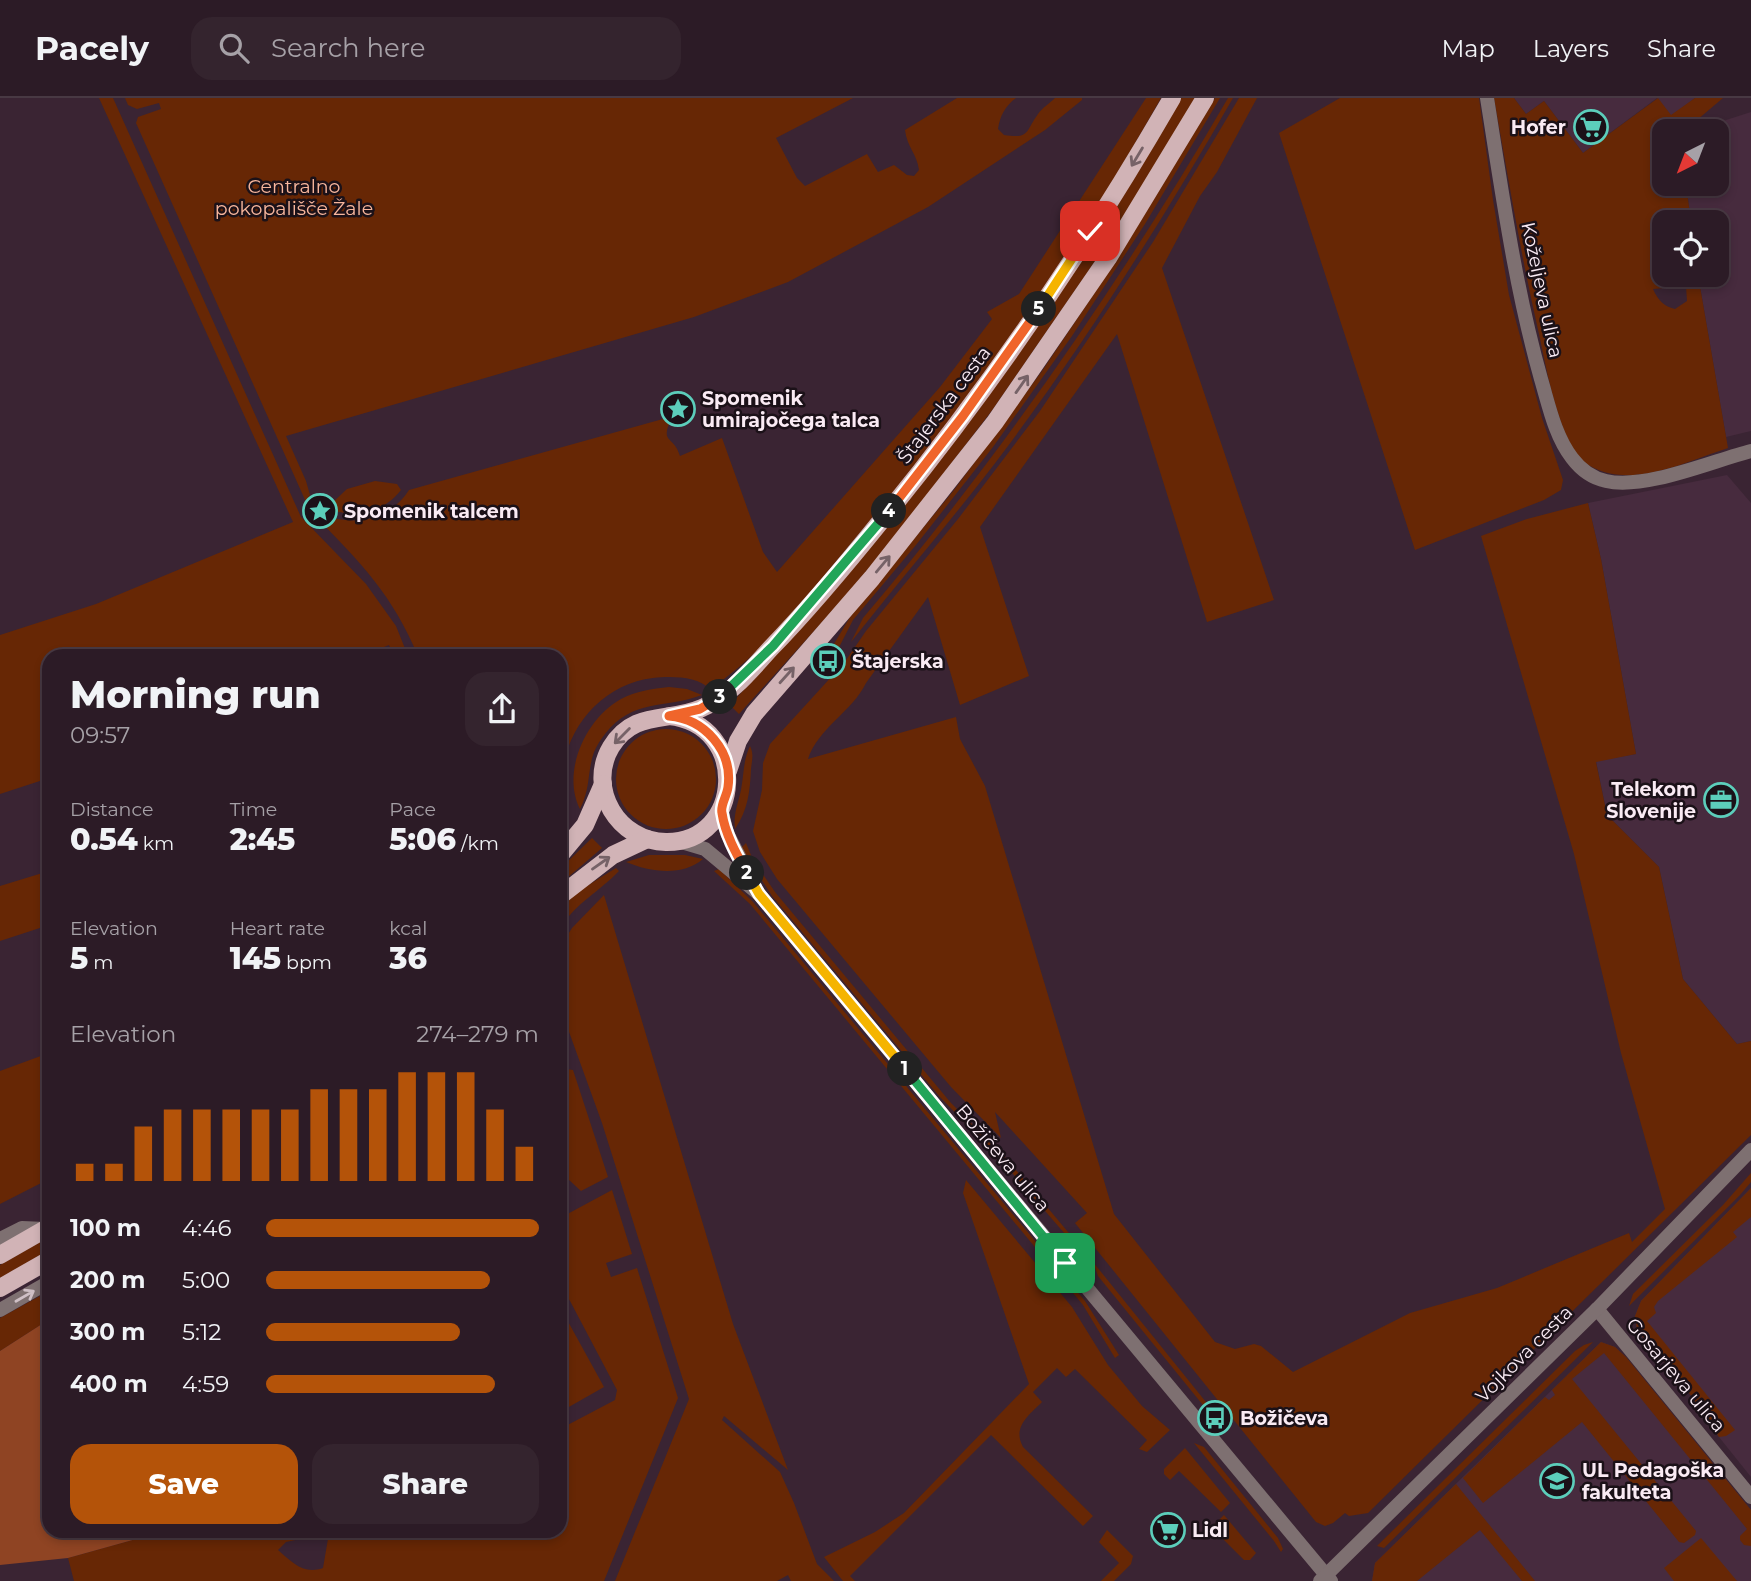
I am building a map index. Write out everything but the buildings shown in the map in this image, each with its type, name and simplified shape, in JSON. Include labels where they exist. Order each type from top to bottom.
[{"type":"main road","name":"Štajerska cesta","points":[[567,847],[585,825],[603,784],[606,758],[620,735],[643,720],[700,709],[738,682],[798,618],[887,514],[963,416],[1036,314],[1172,98]]},
{"type":"main road","points":[[603,784],[608,803],[618,820],[631,832],[647,839],[678,841],[702,830],[721,810],[727,791],[728,771],[738,741],[761,705],[903,540],[1024,382],[1135,216],[1205,98]]},
{"type":"main road","points":[[669,716],[689,721],[711,735],[722,751],[728,771]]},
{"type":"main road","points":[[567,891],[613,855],[647,839]]},
{"type":"main road","points":[[0,1255],[42,1231]]},
{"type":"main road","points":[[0,1287],[42,1264]]},
{"type":"street","name":"Koželjeva ulica","points":[[1487,98],[1530,340],[1553,420],[1572,459],[1591,476],[1609,482],[1631,482],[1689,470],[1751,451]]},
{"type":"street","name":"Božičeva ulica","points":[[721,810],[727,833],[759,894]]},
{"type":"street","name":"Božičeva ulica","points":[[678,841],[705,849],[759,894],[1325,1579]]},
{"type":"street","name":"Vojkova cesta","points":[[1325,1579],[1597,1310],[1751,1150]]},
{"type":"street","points":[[0,1239],[22,1228],[42,1228]]},
{"type":"street","points":[[0,1310],[42,1286]]},
{"type":"street","name":"Gosarjeva ulica","points":[[1597,1310],[1751,1497]]},
{"type":"shaded area","name":"Hofer","points":[[1514,98],[1657,98],[1583,153],[1544,101],[1526,114]]},
{"type":"shaded area","points":[[1657,98],[1695,98],[1671,116]]},
{"type":"shaded area","points":[[1751,112],[1751,431],[1726,437],[1700,287],[1729,287],[1729,210],[1689,210],[1688,196],[1729,196],[1729,119]]},
{"type":"shaded area","points":[[1727,475],[1751,503],[1751,1041],[1737,1044],[1683,979],[1659,867],[1607,815],[1596,761],[1636,754],[1601,559],[1588,503]]},
{"type":"shaded area","points":[[1751,1188],[1751,1477],[1719,1437],[1683,1384],[1637,1330],[1635,1316],[1641,1301]]},
{"type":"shaded area","points":[[42,1324],[42,1538],[140,1538],[68,1558],[0,1565],[0,1351]]},
{"type":"shaded area","name":"UL Pedagoška fakulteta","points":[[1601,1342],[1615,1347],[1626,1357],[1751,1510],[1751,1581],[1372,1581],[1375,1563]]},
{"type":"green space","points":[[99,98],[113,98],[301,517],[366,584],[396,626],[405,649],[391,649],[389,645],[379,649],[42,649],[42,780],[0,794],[0,635],[96,604],[293,522]]},
{"type":"green space","name":"Centralno pokopališče Žale","points":[[125,98],[853,98],[776,138],[797,178],[805,186],[867,154],[878,172],[894,165],[907,175],[914,176],[919,170],[918,164],[905,130],[957,98],[1016,98],[1004,112],[998,129],[1004,135],[1012,136],[1026,133],[1040,112],[1055,98],[1082,100],[1045,130],[928,207],[788,282],[694,317],[286,436],[306,481],[310,495],[306,502],[136,123],[138,117],[161,109],[159,103],[137,109],[128,105]]},
{"type":"green space","points":[[1146,98],[1161,98],[1052,276],[972,390],[887,500],[781,626],[747,660],[710,689],[691,679],[653,678],[637,681],[607,696],[583,720],[574,734],[567,754],[567,649],[415,649],[387,598],[317,518],[373,518],[397,504],[409,490],[670,417],[667,436],[680,456],[722,438],[763,552],[777,572],[940,387],[992,319],[987,312],[1019,294]]},
{"type":"green space","points":[[1181,98],[1195,98],[1109,241],[993,409],[891,542],[739,714],[730,705],[845,578],[978,411],[1155,143]]},
{"type":"green space","points":[[1215,98],[1220,98],[1145,224],[1072,336],[993,447],[853,620],[833,659],[828,654],[850,617],[954,490],[1042,371],[1118,258]]},
{"type":"green space","points":[[1228,98],[1233,98],[1180,187],[1068,362],[989,471],[851,642],[863,618],[963,494],[1057,366],[1145,234]]},
{"type":"green space","points":[[1239,98],[1257,98],[1162,268],[1274,600],[1207,622],[1117,334],[980,527],[1029,676],[960,705],[928,597],[860,693],[819,738],[808,759],[956,717],[960,739],[985,786],[1114,1214],[1215,1342],[1235,1349],[1254,1344],[1261,1346],[1293,1372],[1410,1313],[1497,1288],[1629,1233],[1632,1242],[1665,1209],[1621,1053],[1574,854],[1481,536],[1527,519],[1588,503],[1601,559],[1636,754],[1596,762],[1607,815],[1659,867],[1683,979],[1737,1044],[1751,1041],[1751,1135],[1368,1513],[1349,1516],[1345,1513],[1325,1526],[1316,1522],[1075,1223],[1087,1213],[995,1112],[1001,1138],[951,1087],[777,879],[760,852],[753,831],[762,790],[763,763],[770,744],[844,663],[866,631],[958,519],[1040,411],[1153,242]]},
{"type":"green space","points":[[1340,98],[1479,98],[1509,295],[1542,418],[1563,480],[1561,490],[1544,500],[1415,550],[1279,133]]},
{"type":"green space","points":[[1494,98],[1514,98],[1526,114],[1544,101],[1583,153],[1658,98],[1671,115],[1695,98],[1723,98],[1698,119],[1652,119],[1652,196],[1688,196],[1689,210],[1652,210],[1652,287],[1675,287],[1653,289],[1661,302],[1675,309],[1687,301],[1686,287],[1700,287],[1728,448],[1644,474],[1610,473],[1584,462],[1573,449],[1560,419],[1548,377]]},
{"type":"green space","points":[[375,481],[397,484],[401,490],[387,504],[369,511],[351,513],[331,510],[330,505],[347,489]]},
{"type":"green space","points":[[669,687],[687,689],[702,695],[650,706],[627,715],[616,723],[594,752],[586,794],[580,809],[573,779],[575,763],[580,747],[597,719],[627,696]]},
{"type":"green space","points":[[666,729],[685,733],[701,744],[712,760],[716,779],[712,798],[701,814],[685,825],[666,829],[647,825],[631,814],[620,798],[616,779],[620,760],[631,744],[647,733]]},
{"type":"green space","points":[[750,746],[752,757],[749,793],[743,815],[735,829],[735,814]]},
{"type":"green space","points":[[592,838],[602,848],[567,878],[567,862]]},
{"type":"green space","points":[[746,843],[753,860],[775,892],[951,1103],[1005,1157],[1073,1238],[1065,1234],[1001,1160],[939,1096],[772,896],[741,848]]},
{"type":"green space","points":[[649,855],[685,855],[703,859],[695,865],[666,871],[626,862]]},
{"type":"green space","points":[[616,868],[619,871],[567,920],[567,901]]},
{"type":"green space","points":[[719,869],[753,902],[1085,1301],[1119,1355],[1115,1358],[1083,1305],[750,904],[714,871]]},
{"type":"green space","points":[[42,873],[42,927],[0,941],[0,886]]},
{"type":"green space","points":[[604,895],[733,1324],[788,1470],[724,1416],[722,1420],[780,1472],[817,1564],[834,1581],[791,1581],[788,1575],[777,1581],[615,1581],[689,1399],[602,1123],[567,1026],[567,936]]},
{"type":"green space","points":[[42,1056],[42,1183],[0,1204],[0,1071]]},
{"type":"green space","points":[[567,1069],[573,1070],[608,1177],[581,1191],[568,1179]]},
{"type":"green space","points":[[1751,1173],[1751,1182],[1740,1195],[1629,1306],[1633,1294],[1723,1205]]},
{"type":"green space","points":[[966,1180],[1072,1307],[1108,1365],[1142,1406],[1170,1430],[1147,1452],[1139,1449],[1147,1440],[1075,1369],[1066,1377],[1057,1368],[1033,1392],[1042,1402],[1021,1427],[1020,1440],[1023,1447],[1093,1516],[1083,1526],[991,1435],[850,1576],[855,1581],[843,1581],[824,1557],[875,1532],[904,1513],[1029,1384],[963,1193]]},
{"type":"green space","points":[[1751,1188],[1751,1217],[1733,1232],[1737,1237],[1658,1301],[1654,1307],[1656,1313],[1647,1321],[1735,1430],[1719,1437],[1683,1384],[1637,1330],[1635,1316],[1641,1301]]},
{"type":"green space","points":[[612,1190],[632,1254],[606,1263],[611,1277],[637,1268],[678,1398],[604,1581],[74,1581],[68,1558],[140,1538],[305,1538],[286,1542],[278,1550],[298,1566],[316,1570],[323,1568],[328,1538],[567,1538],[567,1425],[615,1400],[617,1390],[567,1295],[567,1214]]},
{"type":"green space","points":[[42,1241],[42,1254],[0,1278],[0,1265]]},
{"type":"green space","points":[[1093,1262],[1214,1412],[1211,1415],[1098,1276]]},
{"type":"green space","points":[[42,1295],[42,1324],[0,1351],[0,1318]]},
{"type":"green space","points":[[567,1320],[604,1387],[567,1408]]},
{"type":"green space","points":[[1593,1342],[1384,1548],[1377,1546],[1575,1351]]},
{"type":"green space","points":[[1601,1342],[1615,1347],[1626,1357],[1751,1510],[1751,1546],[1744,1545],[1740,1540],[1740,1536],[1747,1529],[1604,1353],[1572,1379],[1696,1531],[1695,1535],[1684,1543],[1679,1542],[1582,1422],[1483,1503],[1463,1478],[1545,1397],[1549,1400],[1555,1395],[1552,1390]]},
{"type":"green space","points":[[1194,1443],[1204,1447],[1278,1538],[1283,1549],[1281,1552],[1274,1541]]},
{"type":"green space","points":[[1185,1448],[1230,1503],[1221,1512],[1179,1471],[1170,1480],[1164,1474],[1164,1469]]},
{"type":"green space","points":[[1456,1484],[1535,1581],[1522,1581],[1480,1530],[1417,1581],[1372,1581],[1375,1563]]},
{"type":"green space","points":[[1224,1515],[1256,1553],[1250,1560],[1244,1560],[1214,1530],[1214,1525]]},
{"type":"green space","points":[[1107,1530],[1133,1556],[1131,1564],[1114,1581],[1101,1581],[1119,1563],[1099,1542]]},
{"type":"green space","points":[[1701,1538],[1737,1581],[1674,1581],[1664,1568]]},
{"type":"place","name":"Hofer","points":[[1591,127]]},
{"type":"place","name":"Spomenik umirajočega talca","points":[[678,409]]},
{"type":"place","name":"Spomenik talcem","points":[[320,511]]},
{"type":"place","name":"Štajerska","points":[[828,661]]},
{"type":"place","name":"Telekom Slovenije","points":[[1721,800]]},
{"type":"place","name":"Božičeva","points":[[1215,1418]]},
{"type":"place","name":"UL Pedagoška fakulteta","points":[[1557,1481]]},
{"type":"place","name":"Lidl","points":[[1168,1530]]},
{"type":"route","points":[[1065,1263],[759,894],[724,823],[721,810],[726,799],[728,771],[719,746],[700,726],[683,718],[669,716],[700,709],[726,692],[773,646],[839,572],[993,376],[1090,231]]}]
